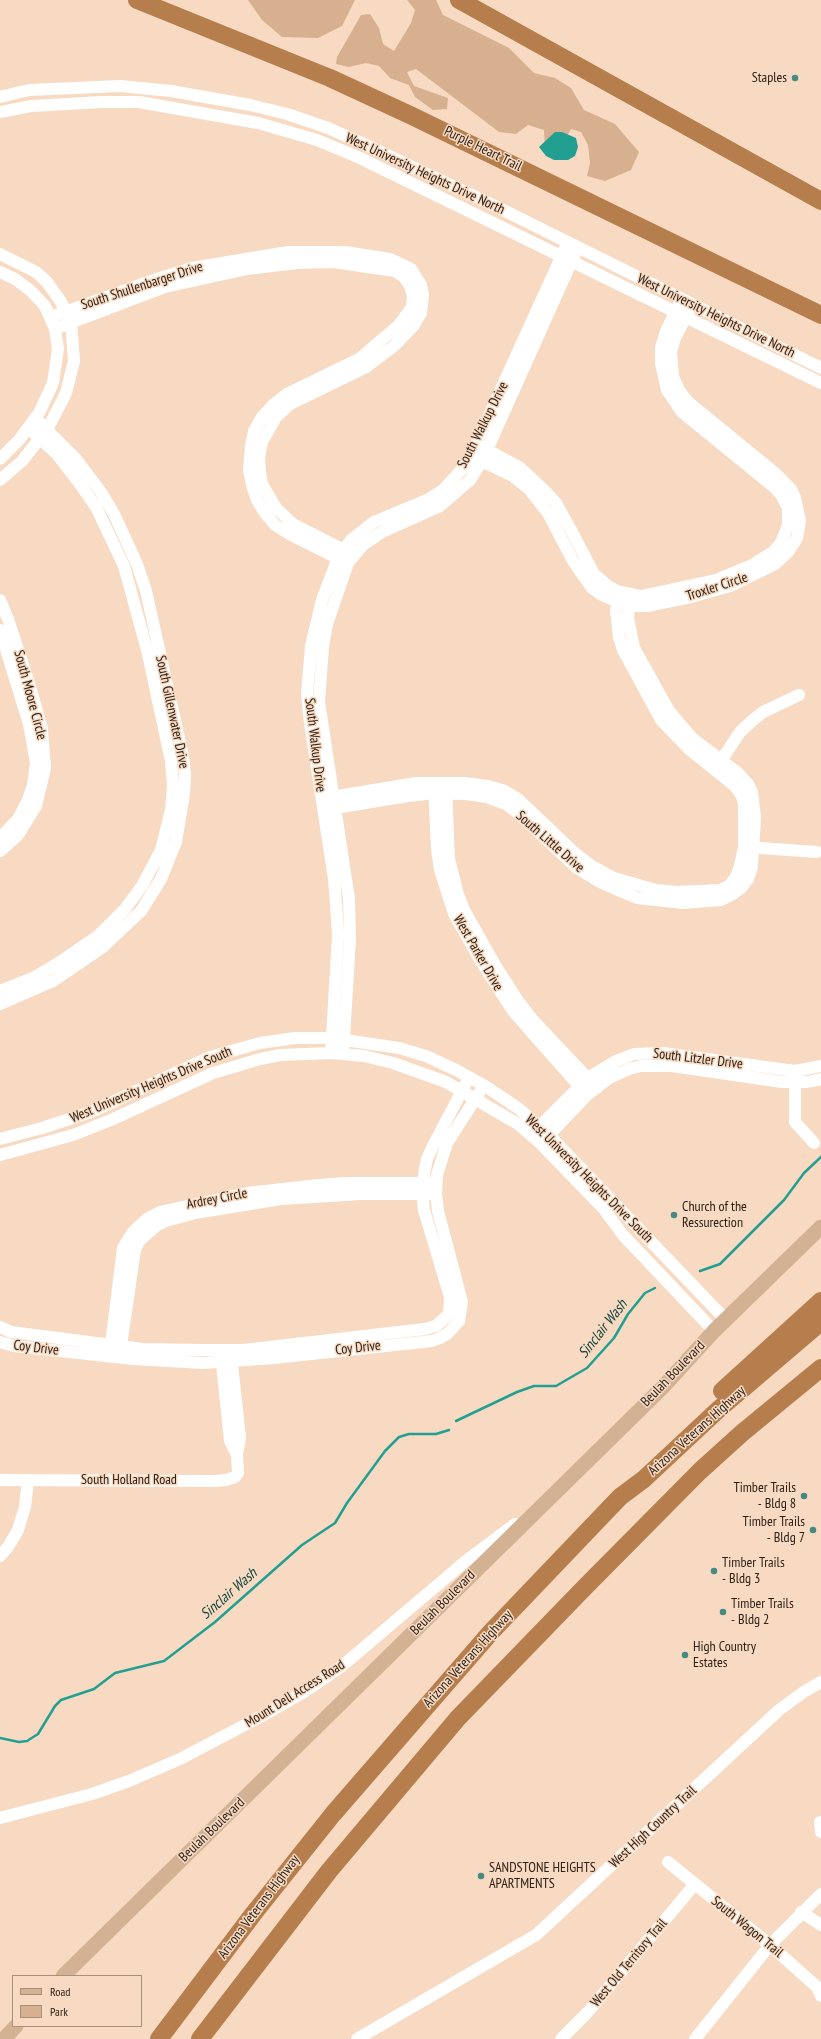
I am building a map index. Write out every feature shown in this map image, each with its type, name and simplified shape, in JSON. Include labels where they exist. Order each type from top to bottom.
[{"type":"highway","name":"Purple Heart Trail","points":[[137,0],[330,78],[757,282],[821,315]]},
{"type":"highway","points":[[459,0],[821,201]]},
{"type":"highway","points":[[757,282],[821,320]]},
{"type":"highway","points":[[620,1497],[647,1463],[724,1389],[821,1302]]},
{"type":"highway","name":"Arizona Veterans Highway","points":[[160,2039],[277,1884],[353,1790],[491,1632],[620,1497],[644,1479],[719,1409],[821,1322]]},
{"type":"highway","points":[[200,2039],[320,1882],[458,1718],[596,1575],[700,1471],[742,1433],[821,1368]]},
{"type":"main road","name":"Beulah Boulevard","points":[[64,1975],[663,1387],[714,1331],[821,1227]]},
{"type":"main road","points":[[4,2039],[15,2027]]},
{"type":"street","name":"West University Heights Drive North","points":[[0,97],[29,90],[120,86],[172,91],[265,109],[328,128],[573,245],[821,368]]},
{"type":"street","name":"West University Heights Drive North","points":[[0,112],[31,106],[102,102],[139,102],[258,123],[317,140],[360,158],[821,383]]},
{"type":"street","name":"South Walkup Drive","points":[[346,556],[372,538],[432,511],[449,500],[470,480],[482,461],[482,446],[560,256],[573,245]]},
{"type":"street","name":"South Walkup Drive","points":[[344,1054],[350,921],[346,877],[328,804],[308,708],[308,669],[316,622],[346,556],[351,540],[374,522],[429,499],[443,490],[454,479],[470,456],[482,446],[572,262],[573,245]]},
{"type":"street","points":[[0,254],[36,272],[47,282],[68,317],[74,361],[66,393],[48,428],[22,461],[0,480]]},
{"type":"street","name":"South Shullenbarger Drive","points":[[53,323],[164,287],[254,268],[333,262],[396,271],[404,277],[413,296],[412,307],[398,335],[359,359],[287,394],[273,405],[262,417],[254,431],[249,470],[257,500],[265,512],[275,525],[291,535],[346,556]]},
{"type":"street","points":[[0,272],[15,279],[31,291],[45,306],[53,323],[58,350],[57,365],[53,383],[35,418],[0,459]]},
{"type":"street","name":"Troxler Circle","points":[[470,456],[512,476],[529,489],[548,513],[573,561],[589,584],[600,594],[624,598],[647,606],[659,604],[710,592],[741,582],[765,570],[783,558],[793,544],[799,529],[798,506],[791,489],[785,482],[688,402],[679,390],[673,377],[671,351],[681,314],[687,302]]},
{"type":"street","name":"South Gillenwater Drive","points":[[0,1004],[53,981],[103,947],[141,910],[161,879],[176,842],[181,819],[185,775],[183,756],[146,591],[137,564],[126,538],[101,492],[76,459],[48,428],[35,418]]},
{"type":"street","name":"South Gillenwater Drive","points":[[0,991],[35,977],[98,936],[125,909],[150,873],[161,850],[171,810],[173,786],[171,761],[144,640],[124,566],[96,507],[57,454],[28,428]]},
{"type":"street","name":"Troxler Circle","points":[[482,446],[519,468],[547,493],[559,509],[594,574],[624,598]]},
{"type":"street","name":"South Little Drive","points":[[328,804],[408,796],[434,788],[446,788],[466,794],[488,797],[506,804],[519,814],[577,868],[598,881],[637,898],[683,903],[721,900],[742,887],[748,879],[749,847],[742,796],[718,765],[688,749],[661,720],[623,650],[617,625],[624,598]]},
{"type":"street","name":"South Moore Circle","points":[[0,600],[8,619],[31,689],[42,730],[45,768],[36,806],[18,836],[0,852]]},
{"type":"street","name":"South Moore Circle","points":[[0,630],[29,724],[36,763],[33,786],[27,802],[18,819],[0,838]]},
{"type":"street","points":[[718,765],[740,732],[753,720],[763,712],[799,695]]},
{"type":"street","name":"West Parker Drive","points":[[434,788],[437,849],[440,870],[454,914],[482,963],[513,1011],[585,1087]]},
{"type":"street","name":"West Parker Drive","points":[[446,788],[449,859],[453,878],[464,910],[518,1001],[585,1087]]},
{"type":"street","name":"South Walkup Drive","points":[[328,804],[338,936],[331,1053]]},
{"type":"street","points":[[749,847],[817,852]]},
{"type":"street","points":[[150,873],[161,879]]},
{"type":"street","name":"West University Heights Drive South","points":[[0,1138],[42,1128],[91,1112],[226,1052],[279,1039],[344,1039],[412,1051],[470,1077],[518,1108],[537,1135],[603,1208],[623,1235],[714,1331]]},
{"type":"street","name":"South Litzler Drive","points":[[537,1135],[585,1087],[616,1061],[634,1054],[650,1052],[795,1077],[821,1066]]},
{"type":"street","name":"West University Heights Drive South","points":[[0,1155],[73,1135],[111,1120],[213,1073],[238,1064],[280,1056],[331,1053],[364,1056],[393,1063],[446,1082],[537,1135]]},
{"type":"street","name":"South Litzler Drive","points":[[585,1087],[597,1088],[618,1073],[635,1068],[655,1065],[821,1079]]},
{"type":"street","points":[[454,1315],[450,1296],[424,1210],[423,1188],[427,1159],[470,1077]]},
{"type":"street","points":[[795,1077],[795,1122],[814,1143]]},
{"type":"street","points":[[454,1315],[462,1302],[461,1293],[438,1212],[436,1189],[441,1159],[447,1143],[483,1085]]},
{"type":"street","name":"South Litzler Drive","points":[[537,1135],[548,1134],[585,1087]]},
{"type":"street","name":"West University Heights Drive South","points":[[548,1134],[726,1320]]},
{"type":"street","name":"Ardrey Circle","points":[[115,1351],[135,1250],[139,1241],[156,1226],[166,1221],[195,1213],[281,1199],[423,1188],[436,1189]]},
{"type":"street","name":"Coy Drive","points":[[0,1327],[11,1332],[115,1351],[159,1362],[226,1363],[432,1341],[447,1334],[459,1321],[454,1315],[436,1326],[426,1329],[226,1350],[143,1349],[115,1351],[14,1346],[0,1342]]},
{"type":"street","name":"South Holland Road","points":[[0,1480],[226,1480],[235,1477],[238,1473],[237,1455],[240,1438],[226,1363],[226,1350]]},
{"type":"street","points":[[0,1556],[8,1547],[18,1530],[25,1507],[28,1480]]},
{"type":"street","name":"Mount Dell Access Road","points":[[0,1818],[92,1794],[154,1771],[207,1745],[304,1692],[342,1666],[467,1560],[550,1497]]},
{"type":"street","name":"West High Country Trail","points":[[357,2039],[536,1935],[779,1710],[805,1690],[821,1682]]},
{"type":"street","name":"South Wagon Trail","points":[[668,1862],[770,1945],[817,1987],[821,1996]]},
{"type":"street","name":"West Old Territory Trail","points":[[561,2039],[587,2013],[694,1884]]},
{"type":"street","points":[[695,2039],[770,1945],[801,1912],[821,1894]]},
{"type":"street","points":[[801,1912],[821,1925]]},
{"type":"green space","points":[[248,0],[355,0],[342,26],[318,38],[282,37],[262,20]]},
{"type":"green space","points":[[407,0],[436,0],[443,15],[509,48],[534,73],[555,78],[571,88],[584,110],[615,124],[639,152],[631,170],[605,181],[587,176],[590,163],[588,145],[581,132],[571,129],[562,145],[545,149],[544,130],[528,125],[516,134],[499,132],[416,69],[407,72],[414,86],[448,98],[447,109],[433,110],[415,97],[409,85],[390,78],[379,66],[366,63],[349,67],[336,64],[337,57],[361,15],[370,14],[379,28],[383,44],[394,51],[411,23],[415,10]]},
{"type":"water","points":[[555,132],[562,132],[576,138],[578,147],[575,156],[568,160],[554,160],[546,156],[539,147]]},
{"type":"waterway","name":"Sinclair Wash","points":[[700,1271],[720,1264],[784,1200],[804,1173],[821,1157]]},
{"type":"waterway","name":"Sinclair Wash","points":[[456,1421],[517,1392],[534,1386],[556,1386],[587,1368],[614,1338],[628,1314],[645,1293],[655,1288]]},
{"type":"waterway","name":"Sinclair Wash","points":[[0,1738],[19,1742],[27,1741],[38,1734],[55,1706],[61,1700],[94,1689],[115,1673],[164,1661],[215,1622],[302,1545],[335,1523],[347,1503],[385,1451],[399,1437],[409,1434],[436,1434],[449,1430]]},
{"type":"place","name":"Staples","points":[[795,78]]},
{"type":"place","name":"Church of the Ressurection","points":[[674,1215]]},
{"type":"place","name":"Timber Trails - Bldg 8","points":[[804,1496]]},
{"type":"place","name":"Timber Trails - Bldg 7","points":[[813,1530]]},
{"type":"place","name":"Timber Trails - Bldg 3","points":[[714,1571]]},
{"type":"place","name":"Timber Trails - Bldg 2","points":[[723,1612]]},
{"type":"place","name":"High Country Estates","points":[[685,1655]]},
{"type":"place","name":"SANDSTONE HEIGHTS APARTMENTS","points":[[481,1876]]}]
